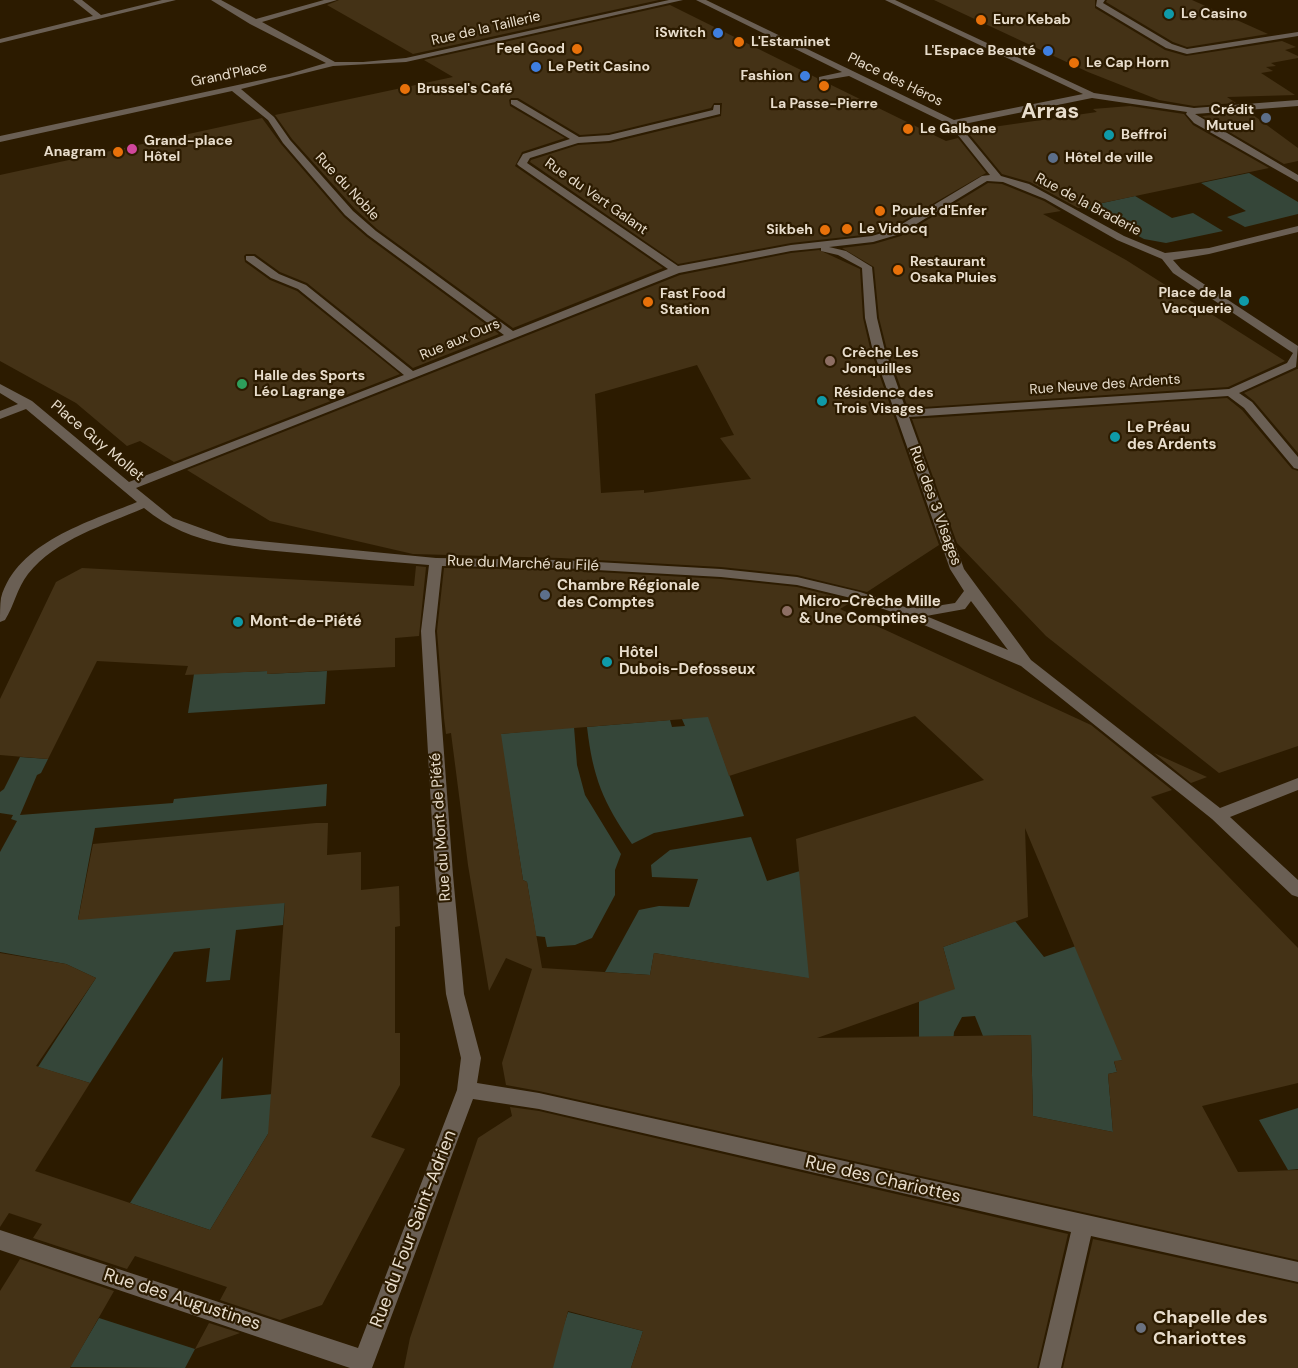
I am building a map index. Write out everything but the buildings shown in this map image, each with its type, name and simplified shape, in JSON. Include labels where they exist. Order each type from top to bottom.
[{"type":"street","points":[[77,0],[100,18]]},
{"type":"street","points":[[0,41],[172,0]]},
{"type":"street","points":[[215,0],[333,64]]},
{"type":"street","points":[[253,22],[333,0]]},
{"type":"street","name":"Rue de la Taillerie","points":[[333,64],[406,60],[679,0]]},
{"type":"street","name":"Place des Héros","points":[[700,0],[953,123],[971,148],[997,177]]},
{"type":"street","points":[[889,0],[1092,95],[1194,111],[1298,103]]},
{"type":"street","points":[[1101,0],[1099,4],[1169,46],[1187,52],[1298,34]]},
{"type":"street","name":"Grand'Place","points":[[0,139],[333,64]]},
{"type":"street","points":[[822,80],[849,73]]},
{"type":"street","name":"Rue du Noble","points":[[233,88],[263,111],[349,213],[372,233],[511,335]]},
{"type":"street","points":[[953,123],[1092,95]]},
{"type":"street","points":[[513,102],[577,140],[609,138],[717,112],[717,107]]},
{"type":"street","points":[[1194,111],[1190,114],[1197,121],[1298,179]]},
{"type":"street","name":"Rue du Vert Galant","points":[[577,140],[526,156],[522,164],[676,270]]},
{"type":"street","points":[[813,247],[873,239],[896,232],[985,178],[997,177]]},
{"type":"street","name":"Rue de la Braderie","points":[[997,177],[1039,193],[1139,248],[1166,257]]},
{"type":"street","points":[[1166,257],[1194,254],[1298,229]]},
{"type":"street","name":"Rue aux Ours","points":[[126,487],[676,270],[791,248],[813,247]]},
{"type":"street","name":"Rue des 3 Visages","points":[[813,247],[842,252],[867,267],[871,318],[878,347],[951,553],[971,591],[1026,663],[1218,815],[1298,890]]},
{"type":"street","points":[[1166,257],[1177,271],[1277,335],[1298,353]]},
{"type":"street","points":[[250,258],[275,276],[302,287],[412,376]]},
{"type":"street","name":"Rue Neuve des Ardents","points":[[901,414],[1231,392],[1292,365],[1298,353]]},
{"type":"street","name":"Place Guy Mollet","points":[[0,388],[28,404],[145,503],[168,520],[188,530]]},
{"type":"street","points":[[1231,392],[1248,405],[1298,465]]},
{"type":"street","name":"Place Guy Mollet","points":[[0,415],[28,404]]},
{"type":"street","points":[[0,617],[14,584],[25,569],[48,550],[145,503]]},
{"type":"street","name":"Rue du Marché au Filé","points":[[188,530],[227,542],[436,562],[561,564],[721,573],[797,581],[855,595],[903,611],[1026,663]]},
{"type":"street","name":"Rue du Mont de Piété","points":[[436,562],[428,631],[444,875],[455,994],[471,1058],[468,1090]]},
{"type":"street","points":[[903,611],[936,611],[960,606],[971,591]]},
{"type":"street","points":[[1218,815],[1298,784]]},
{"type":"street","name":"Rue des Chariottes","points":[[468,1090],[539,1101],[1083,1226],[1298,1272]]},
{"type":"street","name":"Rue du Four Saint-Adrien","points":[[362,1364],[468,1090]]},
{"type":"street","points":[[1050,1368],[1083,1226]]},
{"type":"street","name":"Rue des Augustines","points":[[0,1240],[362,1364]]},
{"type":"green space","points":[[1249,173],[1298,202],[1298,214],[1245,227],[1227,217],[1246,211],[1201,183]]},
{"type":"green space","points":[[1135,196],[1172,218],[1193,213],[1223,231],[1166,243],[1144,239],[1084,207]]},
{"type":"green space","points":[[721,660],[711,724],[744,816],[654,833],[632,844],[601,789],[592,761],[587,727],[670,720],[672,727],[685,726],[665,680]]},
{"type":"green space","points":[[267,671],[267,674],[327,671],[325,704],[188,713],[194,674]]},
{"type":"green space","points":[[574,727],[577,765],[585,795],[621,854],[615,870],[615,895],[592,938],[575,945],[547,947],[545,937],[536,936],[527,882],[523,880],[500,734]]},
{"type":"green space","points":[[20,757],[48,759],[41,773],[37,775],[20,815],[173,803],[174,799],[327,784],[326,806],[95,828],[78,919],[285,900],[283,925],[236,930],[230,980],[206,982],[210,948],[174,952],[90,1083],[38,1067],[96,978],[66,964],[0,952],[0,852],[17,821],[11,819],[13,815],[0,813],[0,792],[4,789]]},
{"type":"green space","points":[[751,837],[767,881],[876,848],[854,986],[654,953],[650,975],[605,972],[639,910],[659,906],[689,907],[698,879],[652,877],[651,865],[670,850]]},
{"type":"green space","points":[[1015,921],[1044,957],[1108,935],[1122,1060],[1114,1062],[1117,1072],[1108,1074],[1113,1132],[1033,1116],[1031,1035],[983,1036],[975,1016],[962,1017],[954,1032],[951,1062],[919,1042],[919,997],[950,972],[943,947]]},
{"type":"green space","points":[[223,1057],[221,1099],[284,1093],[283,1109],[210,1230],[130,1203]]},
{"type":"green space","points":[[1298,1108],[1298,1169],[1288,1170],[1259,1120]]},
{"type":"green space","points":[[568,1312],[643,1331],[631,1368],[550,1368]]},
{"type":"green space","points":[[99,1318],[195,1349],[185,1368],[70,1367]]},
{"type":"place","name":"Le Casino","points":[[1169,14]]},
{"type":"place","name":"Euro Kebab","points":[[981,20]]},
{"type":"place","name":"iSwitch","points":[[718,33]]},
{"type":"place","name":"L'Estaminet","points":[[739,42]]},
{"type":"place","name":"Feel Good","points":[[577,49]]},
{"type":"place","name":"L'Espace Beauté","points":[[1048,51]]},
{"type":"place","name":"Le Cap Horn","points":[[1074,63]]},
{"type":"place","name":"Le Petit Casino","points":[[536,67]]},
{"type":"place","name":"Fashion","points":[[805,76]]},
{"type":"place","name":"La Passe-Pierre","points":[[824,86]]},
{"type":"place","name":"Brussel's Café","points":[[405,89]]},
{"type":"place","name":"Crédit Mutuel","points":[[1266,118]]},
{"type":"place","name":"Le Galbane","points":[[908,129]]},
{"type":"place","name":"Beffroi","points":[[1109,135]]},
{"type":"place","name":"Grand-place Hôtel","points":[[132,149]]},
{"type":"place","name":"Anagram","points":[[118,152]]},
{"type":"place","name":"Hôtel de ville","points":[[1053,158]]},
{"type":"place","name":"Poulet d'Enfer","points":[[880,211]]},
{"type":"place","name":"Le Vidocq","points":[[847,229]]},
{"type":"place","name":"Sikbeh","points":[[825,230]]},
{"type":"place","name":"Restaurant Osaka Pluies","points":[[898,270]]},
{"type":"place","name":"Place de la Vacquerie","points":[[1244,301]]},
{"type":"place","name":"Fast Food Station","points":[[648,302]]},
{"type":"place","name":"Crèche Les Jonquilles","points":[[830,361]]},
{"type":"place","name":"Halle des Sports Léo Lagrange","points":[[242,384]]},
{"type":"place","name":"Résidence des Trois Visages","points":[[822,401]]},
{"type":"place","name":"Le Préau des Ardents","points":[[1115,437]]},
{"type":"place","name":"Chambre Régionale des Comptes","points":[[545,595]]},
{"type":"place","name":"Micro-Crèche Mille & Une Comptines","points":[[787,611]]},
{"type":"place","name":"Mont-de-Piété","points":[[238,622]]},
{"type":"place","name":"Hôtel Dubois-Defosseux","points":[[607,662]]},
{"type":"place","name":"Chapelle des Chariottes","points":[[1141,1328]]},
{"type":"district","name":"Arras","points":[[1050,112]]}]
